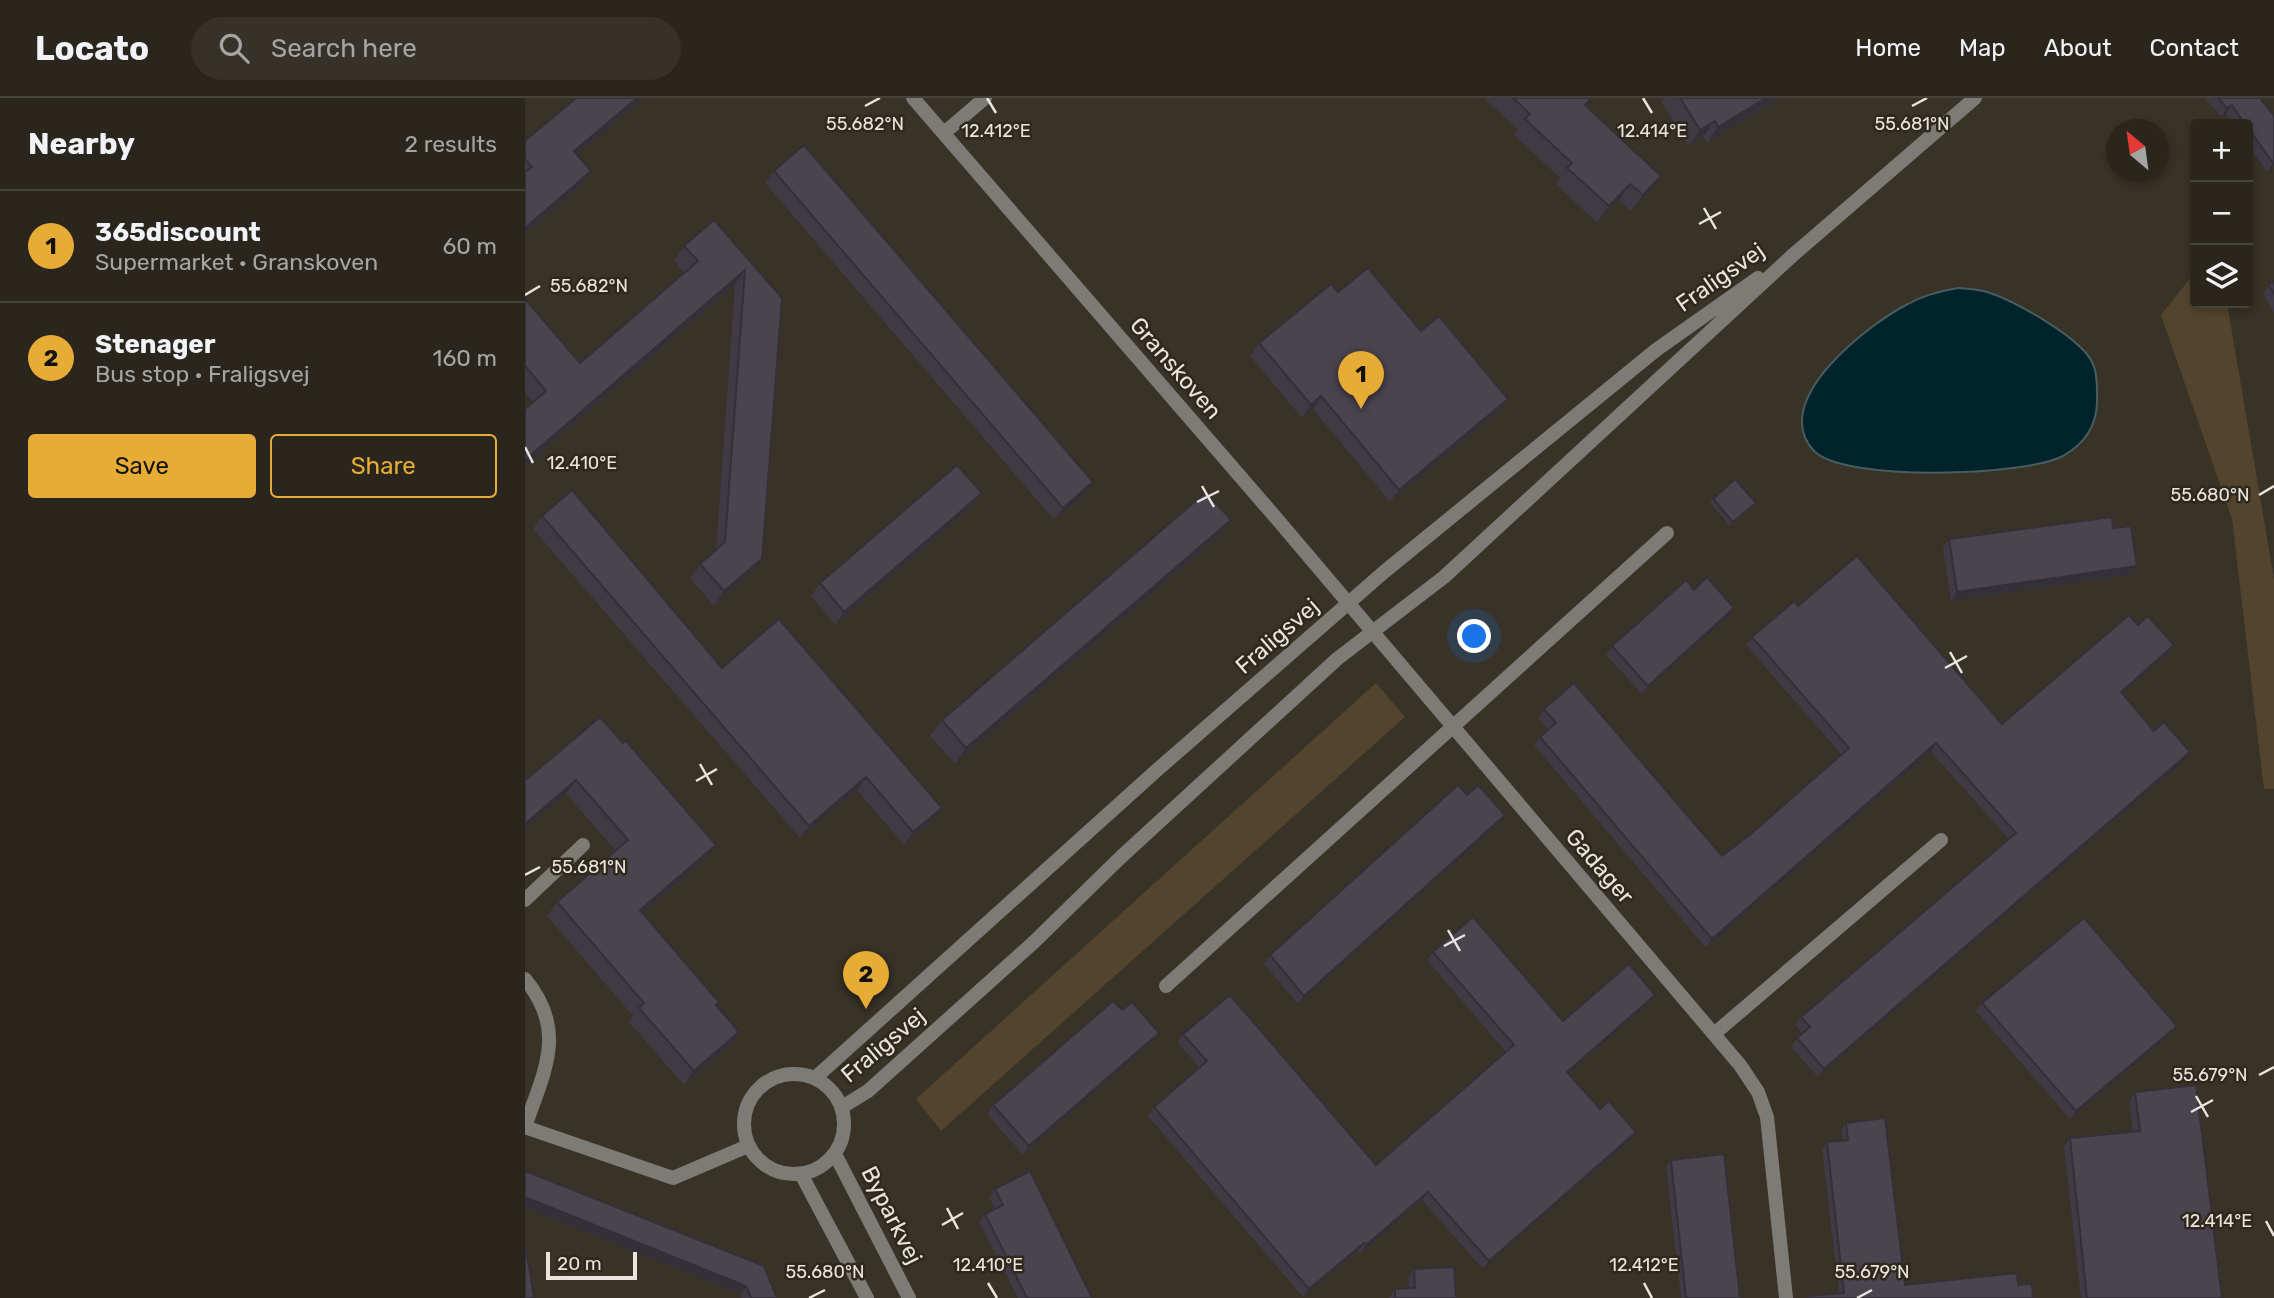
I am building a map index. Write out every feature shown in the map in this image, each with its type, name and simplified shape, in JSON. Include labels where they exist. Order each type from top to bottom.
[{"type":"street","name":"Granskoven","points":[[913,98],[1372,634]]},
{"type":"street","points":[[944,133],[985,98]]},
{"type":"street","name":"Fraligsvej","points":[[842,1107],[868,1091],[1034,943],[1122,856],[1327,668],[1444,577],[1793,255],[1975,98]]},
{"type":"street","name":"Fraligsvej","points":[[815,1078],[1157,770],[1347,604],[1656,350],[1793,255]]},
{"type":"street","points":[[1166,986],[1667,533]]},
{"type":"street","name":"Gadager","points":[[1372,634],[1740,1065],[1764,1104],[1786,1298]]},
{"type":"street","points":[[1714,1034],[1941,840]]},
{"type":"street","points":[[525,900],[583,845]]},
{"type":"street","points":[[525,979],[540,996],[549,1025],[551,1052],[525,1127],[673,1178],[748,1146]]},
{"type":"street","points":[[793,1073],[815,1078],[831,1090],[842,1107],[844,1131],[835,1154],[820,1167],[801,1174],[770,1168],[748,1146],[744,1124],[755,1093],[782,1075],[793,1073]]},
{"type":"street","name":"Byparkvej","points":[[835,1154],[909,1298]]},
{"type":"street","points":[[801,1174],[867,1298]]},
{"type":"shaded area","points":[[2190,278],[2190,308],[2228,308],[2274,579],[2274,789],[2264,789],[2232,519],[2161,315]]},
{"type":"shaded area","points":[[1376,683],[1405,717],[941,1131],[916,1099]]},
{"type":"water","points":[[1958,288],[1986,292],[2016,304],[2062,332],[2086,354],[2096,373],[2097,401],[2095,418],[2083,440],[2063,456],[2043,463],[2013,468],[1936,473],[1860,468],[1832,461],[1814,451],[1803,431],[1804,410],[1813,388],[1829,366],[1849,346],[1891,314],[1926,296]]},
{"type":"building","points":[[576,98],[637,98],[574,151],[591,171],[525,228],[525,172],[532,167],[525,159],[525,141]]},
{"type":"building","points":[[1513,98],[1588,98],[1590,100],[1585,105],[1661,176],[1643,195],[1630,184],[1609,206],[1567,168],[1572,163],[1525,119],[1530,114]]},
{"type":"building","points":[[1680,98],[1766,98],[1718,127],[1715,121],[1700,130]]},
{"type":"building","points":[[2218,98],[2260,98],[2274,116],[2273,163],[2253,135],[2253,119],[2242,119],[2232,105],[2227,108]]},
{"type":"building","points":[[804,145],[1093,482],[1063,508],[774,171]]},
{"type":"building","points":[[714,220],[782,298],[762,559],[724,591],[700,564],[725,542],[745,270],[525,460],[525,409],[546,391],[525,366],[525,299],[580,363],[698,261],[684,246]]},
{"type":"building","points":[[1368,268],[1421,331],[1439,316],[1508,399],[1399,490],[1321,396],[1311,405],[1259,343],[1331,284],[1338,292]]},
{"type":"building","points":[[2274,282],[2274,295],[2269,285]]},
{"type":"building","points":[[957,465],[982,493],[844,612],[820,583]]},
{"type":"building","points":[[1735,479],[1756,503],[1733,522],[1713,499]]},
{"type":"building","points":[[572,490],[722,668],[779,619],[942,808],[913,832],[866,777],[809,826],[542,516]]},
{"type":"building","points":[[1206,492],[1231,520],[966,748],[942,720]]},
{"type":"building","points":[[2112,517],[2113,528],[2131,526],[2137,566],[1957,592],[1949,539]]},
{"type":"building","points":[[1857,556],[2002,724],[2129,615],[2138,625],[2148,616],[2174,645],[2121,692],[2154,731],[2164,722],[2190,752],[1824,1069],[1797,1038],[1810,1027],[1801,1017],[2016,833],[1936,743],[1712,939],[1540,737],[1556,723],[1544,709],[1574,683],[1722,856],[1849,748],[1752,637],[1794,601],[1798,606]]},
{"type":"building","points":[[1707,577],[1734,608],[1648,686],[1612,646],[1686,580],[1694,590]]},
{"type":"building","points":[[600,717],[623,743],[626,741],[716,845],[640,910],[719,1002],[716,1005],[739,1032],[694,1071],[639,1008],[644,1003],[557,902],[628,840],[576,780],[525,824],[525,777],[527,779]]},
{"type":"building","points":[[1458,785],[1467,795],[1478,785],[1505,815],[1304,996],[1270,955]]},
{"type":"building","points":[[1473,917],[1563,1021],[1629,964],[1655,995],[1567,1072],[1600,1109],[1609,1101],[1636,1132],[1489,1261],[1428,1192],[1309,1289],[1154,1107],[1207,1061],[1183,1034],[1230,995],[1376,1165],[1514,1045],[1433,952]]},
{"type":"building","points":[[2084,918],[2177,1026],[2076,1111],[1982,1003]]},
{"type":"building","points":[[1113,1001],[1122,1010],[1132,1002],[1159,1033],[1029,1146],[993,1105]]},
{"type":"building","points":[[2196,1085],[2222,1298],[2087,1298],[2070,1138],[2140,1131],[2135,1092]]},
{"type":"building","points":[[1885,1118],[1905,1285],[2017,1273],[2018,1285],[2032,1284],[2033,1298],[1809,1298],[1808,1296],[1844,1293],[1827,1142],[1848,1140],[1846,1123]]},
{"type":"building","points":[[1724,1154],[1740,1298],[1686,1298],[1671,1160]]},
{"type":"building","points":[[525,1171],[764,1266],[777,1298],[751,1298],[746,1286],[525,1197]]},
{"type":"building","points":[[1030,1171],[1092,1298],[1027,1298],[985,1214],[1003,1205],[995,1189]]},
{"type":"building","points":[[526,1248],[534,1298],[525,1298]]},
{"type":"building","points":[[1454,1267],[1456,1298],[1395,1298],[1395,1289],[1415,1288],[1414,1269]]},
{"type":"place","name":"365discount","points":[[1361,409]]},
{"type":"place","name":"Stenager","points":[[866,1009]]}]
